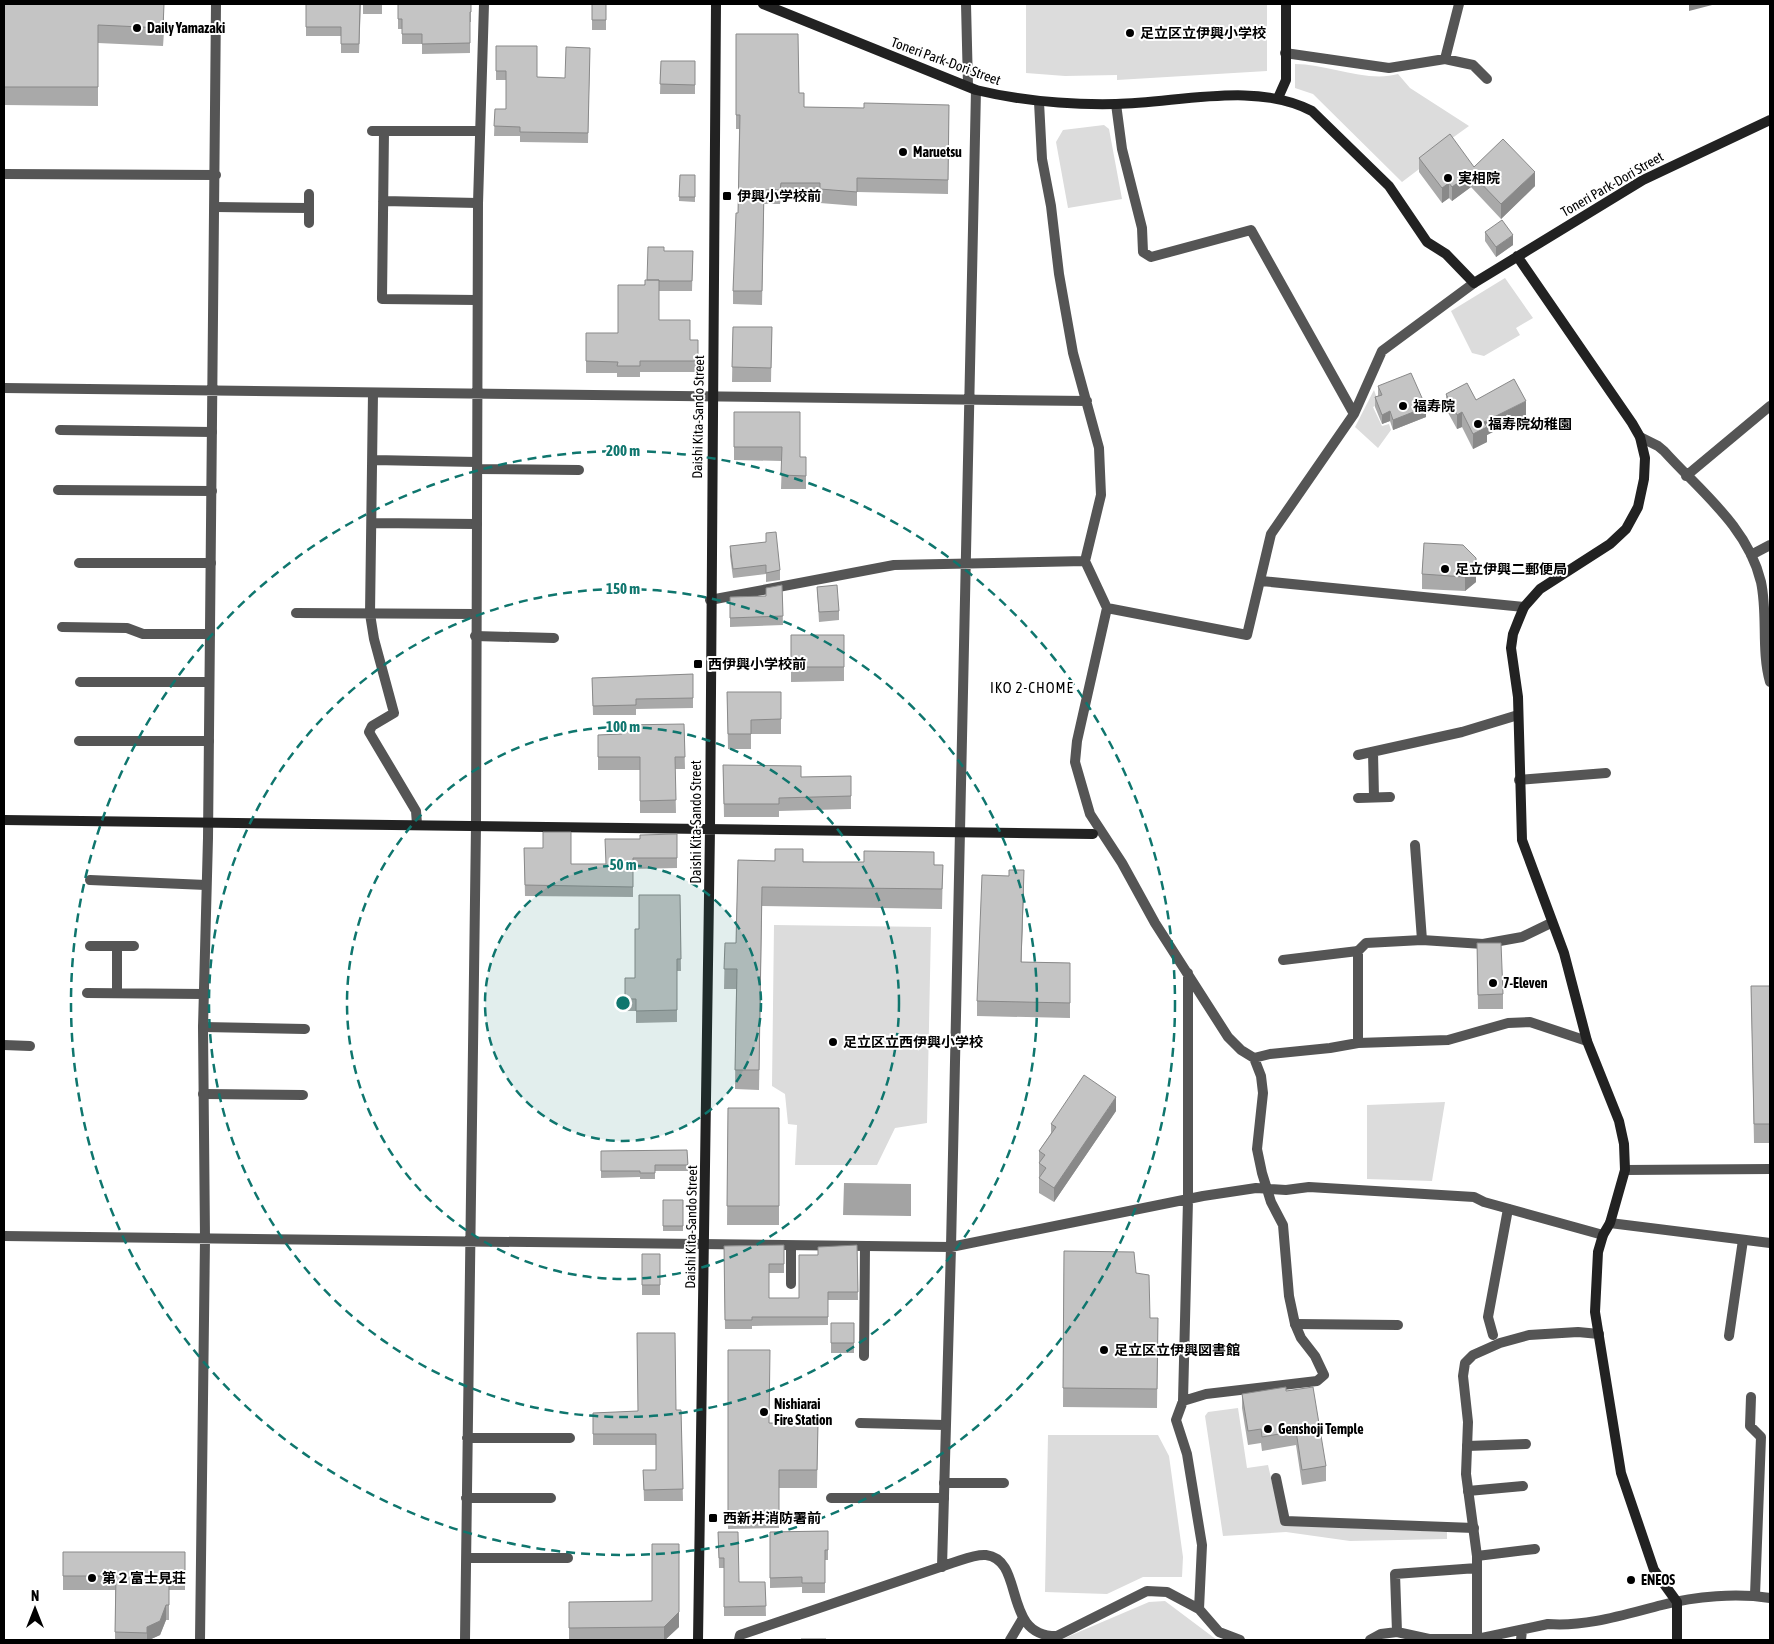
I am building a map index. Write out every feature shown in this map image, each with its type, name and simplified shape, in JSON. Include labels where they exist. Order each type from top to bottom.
[{"type":"street","points":[[200,1640],[204,1239],[203,1027],[214,390],[216,4]]},
{"type":"street","points":[[465,1640],[476,826],[475,614],[478,203],[484,4]]},
{"type":"street","name":"Daishi Kita-Sando Street","points":[[698,1640],[710,829],[710,600],[716,4]]},
{"type":"street","name":"Toneri Park-Dori Street","points":[[763,4],[972,88],[1039,102],[1116,104],[1232,96],[1278,98],[1296,103],[1312,111],[1389,186],[1427,242],[1446,254],[1474,283],[1643,180],[1770,120]]},
{"type":"street","points":[[942,1567],[951,1247],[969,401],[972,88],[966,4]]},
{"type":"street","points":[[1278,98],[1286,80],[1286,4]]},
{"type":"street","points":[[1444,59],[1459,4]]},
{"type":"street","points":[[1285,53],[1389,68],[1444,59],[1473,65],[1487,80]]},
{"type":"street","points":[[1039,102],[1042,158],[1051,206],[1059,274],[1073,353],[1099,448],[1100,495],[1084,561],[1106,608],[1077,741],[1075,762],[1090,814],[1098,834],[1122,863],[1155,923],[1228,1037],[1241,1050],[1254,1058],[1261,1076],[1262,1093],[1257,1149],[1267,1189],[1283,1225],[1289,1296],[1295,1324],[1301,1338],[1315,1356],[1324,1375],[1317,1381],[1206,1394],[1183,1401]]},
{"type":"street","points":[[1116,104],[1122,149],[1142,228],[1144,252],[1151,257],[1251,230],[1354,414]]},
{"type":"street","points":[[372,131],[479,131]]},
{"type":"street","points":[[384,131],[382,298],[477,300]]},
{"type":"street","points":[[4,174],[216,175]]},
{"type":"street","points":[[309,194],[309,223]]},
{"type":"street","points":[[383,201],[478,203]]},
{"type":"street","points":[[215,207],[309,208]]},
{"type":"street","points":[[1517,256],[1640,437],[1644,458],[1644,479],[1638,507],[1626,529],[1610,544],[1540,589],[1524,607],[1513,634],[1512,648],[1518,715],[1522,840],[1551,923],[1564,953],[1587,1041],[1619,1121],[1624,1144],[1625,1170],[1610,1223],[1603,1235],[1598,1252],[1595,1312],[1621,1473],[1654,1570],[1678,1602],[1677,1640]]},
{"type":"street","points":[[1106,608],[1247,635],[1261,581],[1270,534],[1354,414],[1382,351],[1474,283]]},
{"type":"street","points":[[4,388],[1087,401]]},
{"type":"street","points":[[373,393],[370,614],[374,639],[394,712],[372,726],[369,732],[416,811],[417,824]]},
{"type":"street","points":[[1686,476],[1770,406]]},
{"type":"street","points":[[60,430],[212,432]]},
{"type":"street","points":[[1640,437],[1658,446],[1733,524],[1751,555],[1761,583],[1770,682]]},
{"type":"street","points":[[373,460],[579,470]]},
{"type":"street","points":[[58,490],[212,491]]},
{"type":"street","points":[[372,522],[477,524]]},
{"type":"street","points":[[1751,555],[1770,544]]},
{"type":"street","points":[[710,600],[894,565],[1084,561]]},
{"type":"street","points":[[79,563],[210,563]]},
{"type":"street","points":[[1261,581],[1524,607]]},
{"type":"street","points":[[296,613],[475,614]]},
{"type":"street","points":[[62,627],[127,628],[143,634],[210,634]]},
{"type":"street","points":[[475,636],[554,638]]},
{"type":"street","points":[[80,682],[209,682]]},
{"type":"street","points":[[1358,755],[1462,732],[1518,715]]},
{"type":"street","points":[[79,741],[209,741]]},
{"type":"street","points":[[1373,752],[1374,797]]},
{"type":"street","points":[[1519,780],[1606,772]]},
{"type":"street","points":[[1358,798],[1390,797]]},
{"type":"street","points":[[4,820],[417,824],[960,834],[1098,834]]},
{"type":"street","points":[[1415,845],[1422,940]]},
{"type":"street","points":[[90,880],[206,885]]},
{"type":"street","points":[[1283,960],[1358,951],[1366,943],[1422,940],[1484,944],[1522,937],[1551,923]]},
{"type":"street","points":[[90,946],[134,946]]},
{"type":"street","points":[[117,946],[117,994]]},
{"type":"street","points":[[1358,951],[1358,1042]]},
{"type":"street","points":[[1188,972],[1188,1200],[1183,1401],[1176,1420],[1187,1454],[1202,1545],[1199,1609]]},
{"type":"street","points":[[87,994],[204,994]]},
{"type":"street","points":[[1254,1058],[1270,1054],[1330,1048],[1358,1042],[1448,1040],[1520,1021],[1530,1022],[1587,1041]]},
{"type":"street","points":[[203,1027],[305,1029]]},
{"type":"street","points":[[4,1046],[30,1046]]},
{"type":"street","points":[[203,1094],[303,1095]]},
{"type":"street","points":[[1625,1170],[1770,1169]]},
{"type":"street","points":[[4,1236],[951,1247],[1256,1188],[1309,1187],[1474,1197],[1484,1202],[1603,1235]]},
{"type":"street","points":[[1494,1335],[1488,1317],[1508,1209]]},
{"type":"street","points":[[1610,1223],[1770,1243]]},
{"type":"street","points":[[1729,1336],[1743,1240]]},
{"type":"street","points":[[791,1284],[792,1246]]},
{"type":"street","points":[[864,1356],[865,1246]]},
{"type":"street","points":[[1295,1324],[1398,1325]]},
{"type":"street","points":[[1478,1639],[1478,1556],[1466,1474],[1468,1422],[1463,1376],[1465,1363],[1473,1355],[1529,1334],[1554,1332],[1599,1334]]},
{"type":"street","points":[[1751,1397],[1750,1426],[1761,1437],[1755,1595]]},
{"type":"street","points":[[860,1423],[945,1425]]},
{"type":"street","points":[[467,1438],[570,1438]]},
{"type":"street","points":[[1467,1446],[1526,1444]]},
{"type":"street","points":[[1276,1478],[1285,1521],[1474,1528]]},
{"type":"street","points":[[944,1483],[1004,1483]]},
{"type":"street","points":[[1468,1491],[1523,1486]]},
{"type":"street","points":[[466,1498],[551,1498]]},
{"type":"street","points":[[831,1498],[944,1498]]},
{"type":"street","points":[[1478,1556],[1535,1549]]},
{"type":"street","points":[[739,1640],[740,1635],[942,1567],[986,1555],[997,1559],[1004,1567],[1023,1618],[1037,1633],[1057,1636],[1147,1591],[1167,1592],[1199,1609],[1219,1632],[1240,1640]]},
{"type":"street","points":[[466,1558],[568,1558]]},
{"type":"street","points":[[1397,1632],[1395,1574],[1477,1568]]},
{"type":"street","points":[[1370,1640],[1381,1634],[1397,1632],[1429,1639],[1478,1639],[1522,1635],[1548,1624],[1560,1625],[1616,1618],[1678,1602],[1755,1595],[1770,1598]]},
{"type":"street","points":[[1010,1640],[1023,1618]]},
{"type":"shaded area","name":"足立区立伊興小学校","points":[[1026,4],[1267,4],[1267,71],[1117,80],[1117,75],[1065,76],[1026,73]]},
{"type":"shaded area","points":[[1295,64],[1360,75],[1386,76],[1398,74],[1410,88],[1469,126],[1444,144],[1447,148],[1402,182],[1313,94],[1295,88]]},
{"type":"shaded area","points":[[1104,125],[1109,129],[1122,199],[1068,208],[1056,142],[1063,130]]},
{"type":"shaded area","points":[[1505,278],[1533,318],[1516,328],[1520,335],[1484,356],[1472,353],[1451,311]]},
{"type":"shaded area","points":[[1374,390],[1379,404],[1373,407],[1382,426],[1389,424],[1391,430],[1378,448],[1355,427]]},
{"type":"shaded area","points":[[774,925],[931,927],[927,1123],[895,1128],[877,1165],[795,1165],[797,1125],[788,1124],[785,1094],[772,1086]]},
{"type":"shaded area","points":[[1445,1102],[1432,1181],[1367,1179],[1367,1105]]},
{"type":"shaded area","points":[[844,1183],[911,1184],[911,1216],[843,1215]]},
{"type":"shaded area","points":[[1238,1408],[1247,1468],[1268,1465],[1282,1525],[1447,1532],[1447,1539],[1350,1541],[1286,1532],[1223,1536],[1205,1416],[1208,1412]]},
{"type":"shaded area","points":[[1048,1435],[1158,1435],[1169,1456],[1183,1557],[1182,1577],[1143,1577],[1107,1594],[1045,1592]]},
{"type":"shaded area","points":[[1165,1601],[1217,1640],[1060,1640],[1149,1602]]},
{"type":"building","points":[[4,4],[164,4],[163,28],[98,25],[98,87],[4,87]]},
{"type":"building","points":[[306,4],[360,4],[359,44],[341,44],[341,27],[306,27]]},
{"type":"building","points":[[398,4],[471,4],[470,43],[422,44],[422,34],[402,34],[402,19],[398,19]]},
{"type":"building","points":[[592,4],[606,4],[606,20],[592,20]]},
{"type":"building","points":[[736,34],[798,34],[799,93],[804,93],[804,107],[864,108],[864,103],[949,105],[948,180],[857,178],[857,192],[820,189],[820,183],[781,183],[780,190],[764,190],[762,291],[733,291],[736,213],[738,213],[740,115],[736,115]]},
{"type":"building","points":[[496,46],[537,46],[537,77],[565,78],[566,47],[590,48],[588,133],[520,132],[520,127],[494,126],[495,109],[506,109],[506,71],[496,71]]},
{"type":"building","points":[[661,61],[695,61],[695,85],[660,84]]},
{"type":"building","points":[[1450,134],[1474,167],[1503,139],[1535,172],[1501,204],[1471,173],[1452,187],[1449,183],[1442,188],[1419,158]]},
{"type":"building","points":[[680,175],[695,175],[695,197],[679,197]]},
{"type":"building","points":[[1502,220],[1513,235],[1496,247],[1485,232]]},
{"type":"building","points":[[648,247],[664,247],[664,251],[693,251],[692,281],[647,280]]},
{"type":"building","points":[[645,280],[659,280],[659,320],[690,320],[690,340],[698,340],[698,361],[640,361],[640,366],[617,366],[618,362],[586,361],[586,333],[618,333],[618,285],[645,285]]},
{"type":"building","points":[[733,327],[772,327],[771,368],[732,367]]},
{"type":"building","points":[[1411,373],[1426,407],[1393,420],[1390,411],[1382,415],[1375,397],[1382,395],[1378,386]]},
{"type":"building","points":[[1514,379],[1526,401],[1484,422],[1487,427],[1473,434],[1462,412],[1457,415],[1446,394],[1467,383],[1476,400]]},
{"type":"building","points":[[734,412],[800,412],[800,457],[806,457],[806,476],[781,475],[782,447],[734,447]]},
{"type":"building","points":[[776,532],[780,570],[766,573],[766,565],[733,569],[730,546],[766,542],[766,533]]},
{"type":"building","points":[[1424,543],[1463,545],[1476,558],[1476,568],[1465,577],[1422,574]]},
{"type":"building","points":[[782,585],[783,616],[730,618],[730,597],[766,596],[766,588]]},
{"type":"building","points":[[837,585],[839,611],[819,612],[817,587]]},
{"type":"building","points":[[791,635],[844,635],[844,667],[791,667]]},
{"type":"building","points":[[693,674],[693,698],[636,699],[636,705],[593,706],[592,678]]},
{"type":"building","points":[[727,692],[781,692],[781,719],[751,720],[751,734],[728,734]]},
{"type":"building","points":[[684,724],[685,757],[675,757],[676,800],[640,801],[640,757],[598,757],[598,735],[622,734],[622,725]]},
{"type":"building","points":[[723,765],[801,766],[801,777],[851,776],[851,796],[779,798],[779,804],[724,804]]},
{"type":"building","points":[[543,832],[571,832],[571,864],[606,864],[605,839],[640,839],[640,835],[677,834],[677,858],[633,858],[633,887],[525,885],[524,848],[543,848]]},
{"type":"building","points":[[775,849],[803,849],[803,862],[864,862],[864,851],[934,852],[934,865],[943,865],[942,889],[762,887],[759,1070],[735,1070],[737,969],[724,969],[725,943],[736,943],[738,860],[775,861]]},
{"type":"building","points":[[1009,870],[1024,870],[1021,962],[1070,963],[1070,1003],[977,1001],[982,875],[1009,876]]},
{"type":"building","points":[[639,895],[680,895],[681,959],[677,959],[677,1010],[636,1011],[636,999],[625,999],[625,978],[635,978],[635,929],[639,929]]},
{"type":"building","points":[[1477,943],[1501,943],[1503,994],[1478,995]]},
{"type":"building","points":[[1751,986],[1770,986],[1770,1124],[1754,1124]]},
{"type":"building","points":[[1084,1075],[1116,1097],[1054,1188],[1039,1178],[1046,1168],[1039,1163],[1045,1155],[1039,1151],[1056,1127],[1051,1124]]},
{"type":"building","points":[[728,1108],[779,1108],[779,1206],[727,1206]]},
{"type":"building","points":[[687,1150],[688,1165],[655,1165],[655,1173],[601,1171],[601,1151]]},
{"type":"building","points":[[663,1200],[683,1200],[683,1226],[663,1226]]},
{"type":"building","points":[[784,1245],[784,1264],[769,1264],[769,1298],[799,1298],[799,1255],[818,1255],[818,1247],[857,1245],[858,1292],[828,1292],[828,1317],[752,1317],[752,1320],[725,1320],[724,1246]]},
{"type":"building","points":[[1064,1251],[1134,1252],[1136,1273],[1149,1275],[1150,1318],[1158,1318],[1157,1389],[1063,1388]]},
{"type":"building","points":[[642,1254],[660,1254],[660,1285],[642,1285]]},
{"type":"building","points":[[831,1323],[854,1323],[854,1343],[831,1343]]},
{"type":"building","points":[[637,1333],[675,1333],[676,1410],[681,1410],[683,1489],[644,1490],[643,1470],[656,1470],[656,1434],[593,1434],[593,1413],[638,1411]]},
{"type":"building","points":[[728,1350],[770,1350],[769,1423],[818,1424],[817,1470],[779,1470],[779,1511],[728,1511]]},
{"type":"building","points":[[1286,1387],[1286,1391],[1313,1387],[1326,1466],[1302,1470],[1296,1431],[1262,1437],[1261,1429],[1248,1431],[1242,1394]]},
{"type":"building","points":[[828,1531],[828,1550],[825,1550],[825,1583],[802,1583],[802,1577],[770,1578],[770,1532]]},
{"type":"building","points":[[718,1532],[738,1532],[739,1582],[765,1582],[766,1606],[724,1607],[724,1558],[719,1558]]},
{"type":"building","points":[[652,1544],[679,1544],[679,1612],[664,1627],[569,1628],[569,1602],[652,1601]]},
{"type":"building","points":[[63,1552],[185,1552],[185,1575],[169,1575],[169,1605],[166,1605],[160,1621],[147,1627],[147,1633],[115,1632],[116,1576],[63,1576]]},
{"type":"building","points":[[826,1639],[826,1640],[801,1640]]},
{"type":"place","name":"Daily Yamazaki","points":[[137,28]]},
{"type":"place","name":"足立区立伊興小学校","points":[[1130,33]]},
{"type":"place","name":"Maruetsu","points":[[903,152]]},
{"type":"place","name":"実相院","points":[[1448,178]]},
{"type":"place","name":"伊興小学校前","points":[[727,196]]},
{"type":"place","name":"福寿院","points":[[1403,406]]},
{"type":"place","name":"福寿院幼稚園","points":[[1478,424]]},
{"type":"place","name":"足立伊興二郵便局","points":[[1445,569]]},
{"type":"place","name":"西伊興小学校前","points":[[698,664]]},
{"type":"place","name":"7-Eleven","points":[[1493,983]]},
{"type":"place","name":"足立区立西伊興小学校","points":[[833,1042]]},
{"type":"place","name":"足立区立伊興図書館","points":[[1104,1350]]},
{"type":"place","name":"Nishiarai Fire Station","points":[[764,1412]]},
{"type":"place","name":"Genshoji Temple","points":[[1268,1429]]},
{"type":"place","name":"西新井消防署前","points":[[713,1518]]},
{"type":"place","name":"第２富士見荘","points":[[92,1578]]},
{"type":"place","name":"ENEOS","points":[[1631,1580]]},
{"type":"district","name":"IKO 2-CHOME","points":[[1032,688]]}]
